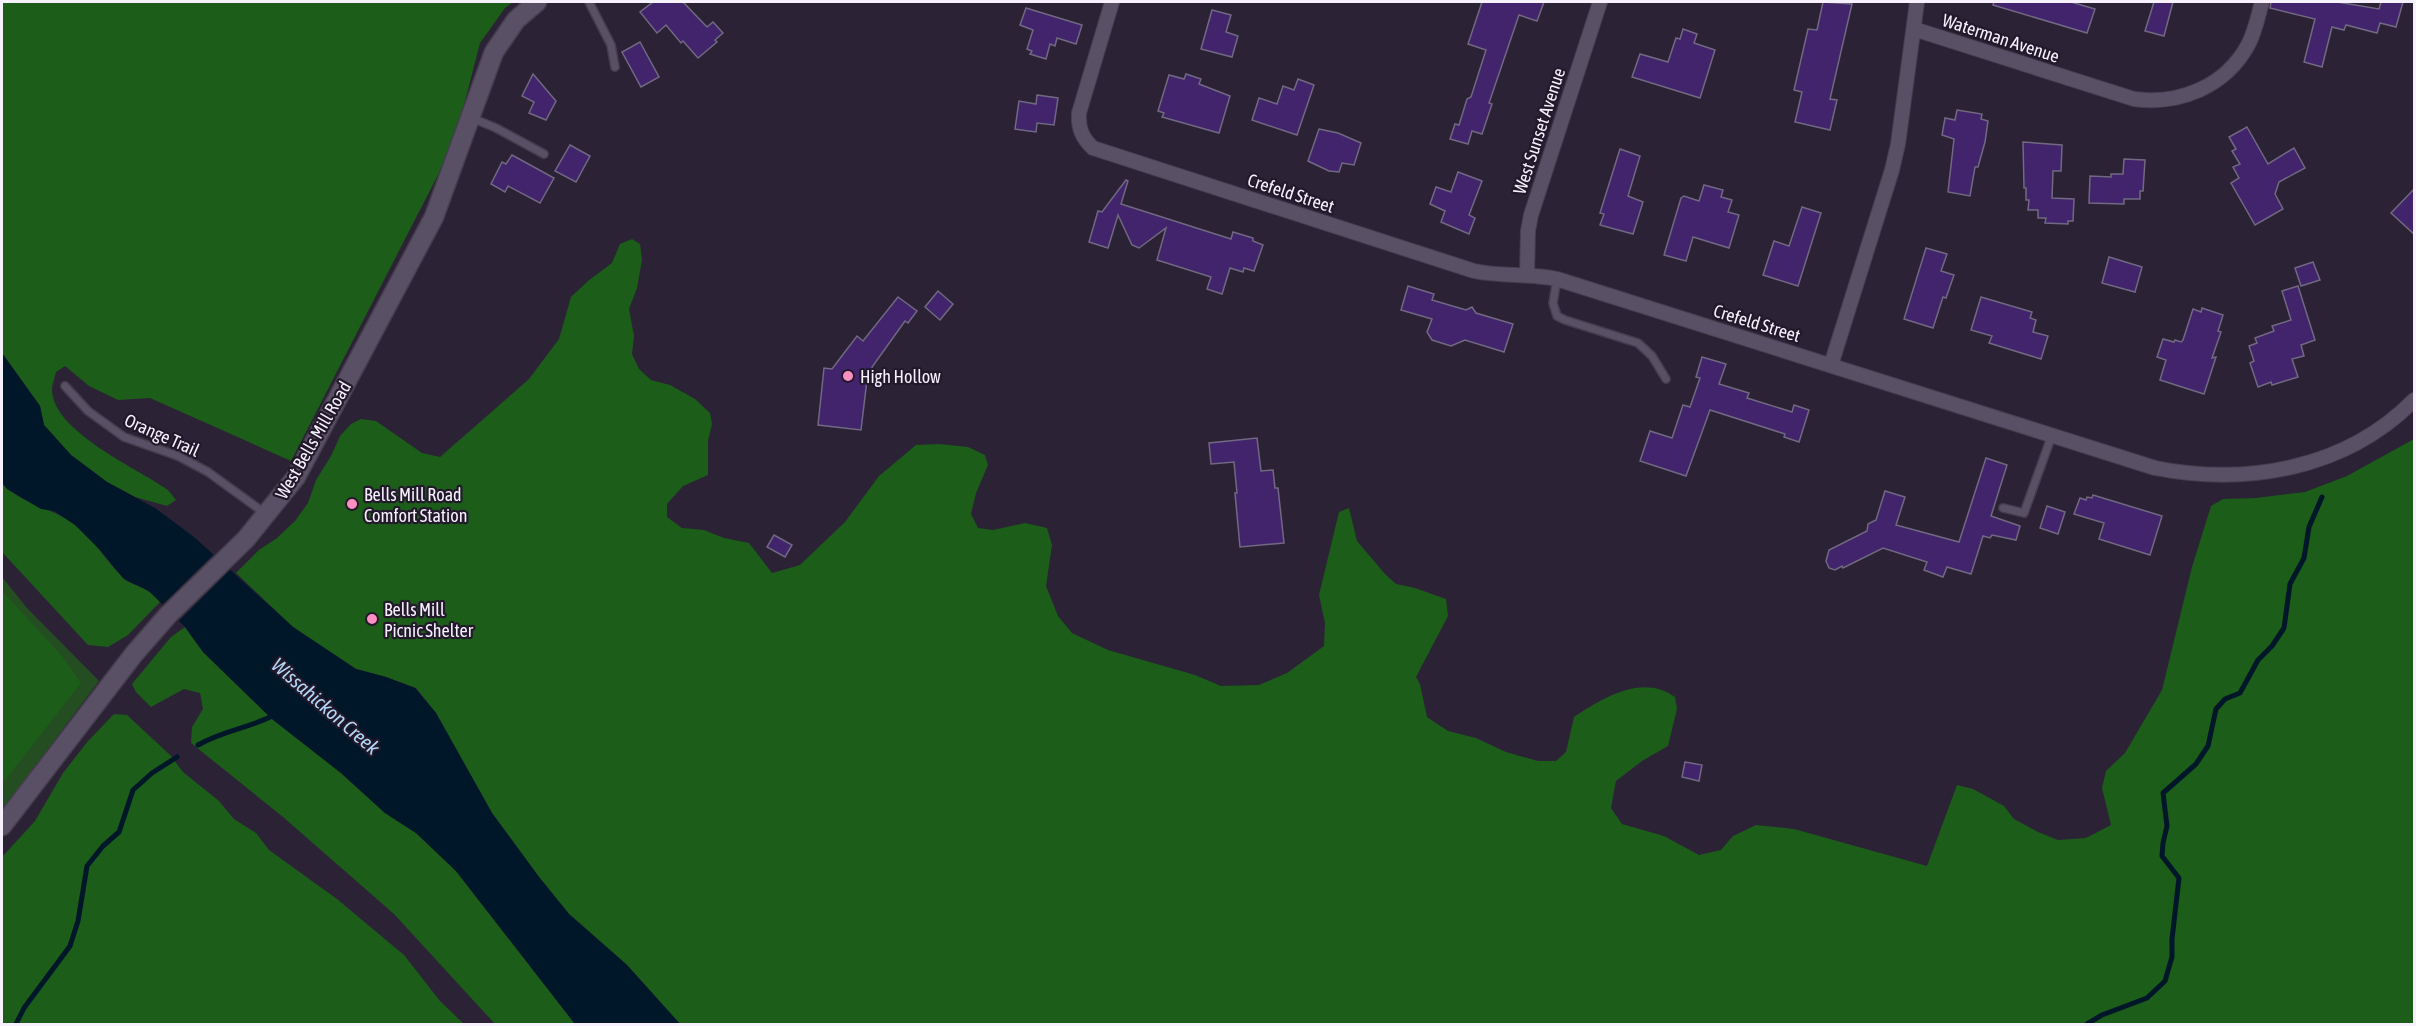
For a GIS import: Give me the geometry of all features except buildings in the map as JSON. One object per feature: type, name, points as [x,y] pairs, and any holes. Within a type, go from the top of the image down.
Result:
[{"type":"street","name":"West Bells Mill Road","points":[[2,826],[151,635],[246,539],[260,509],[300,470],[424,238],[446,190],[488,63],[516,20],[537,2]]},
{"type":"street","name":"Crefeld Street","points":[[1112,2],[1079,113],[1083,137],[1093,148],[1474,271],[1507,276],[1527,274],[1557,279],[2155,468],[2174,472],[2226,476],[2257,474],[2297,466],[2344,449],[2388,422],[2415,400]]},
{"type":"street","name":"West Sunset Avenue","points":[[1527,274],[1528,231],[1532,215],[1600,2]]},
{"type":"street","points":[[1914,29],[1917,2]]},
{"type":"street","name":"Waterman Avenue","points":[[1831,365],[1892,170],[1914,29],[2134,99],[2152,101],[2173,99],[2193,93],[2212,84],[2228,71],[2248,45],[2262,2]]},
{"type":"lane","points":[[589,2],[611,45],[615,67]]},
{"type":"lane","points":[[470,117],[544,154]]},
{"type":"lane","points":[[1557,279],[1553,303],[1557,316],[1638,343],[1652,356],[1666,380]]},
{"type":"lane","name":"Orange Trail","points":[[65,386],[88,411],[124,437],[178,456],[208,472],[260,509]]},
{"type":"lane","points":[[2004,508],[2024,513],[2052,435]]},
{"type":"green space","points":[[2,2],[513,2],[505,8],[480,43],[462,113],[439,173],[291,461],[150,398],[118,400],[89,386],[65,366],[56,372],[52,390],[56,405],[66,420],[81,435],[168,490],[176,500],[167,506],[135,497],[107,482],[71,455],[44,425],[40,406],[2,353]]},
{"type":"green space","points":[[632,239],[640,244],[642,260],[637,288],[629,309],[634,336],[632,354],[639,369],[651,380],[670,385],[695,399],[710,413],[712,424],[708,441],[708,475],[683,486],[667,504],[667,517],[682,528],[704,530],[724,538],[749,543],[772,573],[800,565],[845,522],[879,476],[916,445],[939,444],[968,447],[985,455],[988,465],[976,493],[971,514],[978,528],[993,530],[1025,523],[1047,528],[1052,545],[1046,586],[1058,616],[1072,633],[1108,650],[1195,675],[1221,686],[1259,685],[1287,673],[1324,646],[1325,623],[1319,595],[1339,512],[1349,508],[1357,541],[1385,574],[1396,584],[1446,599],[1448,616],[1416,677],[1420,684],[1427,717],[1448,731],[1476,738],[1506,752],[1538,761],[1556,761],[1566,752],[1574,717],[1597,702],[1623,691],[1650,687],[1663,690],[1675,697],[1677,709],[1668,746],[1642,761],[1616,781],[1611,808],[1622,824],[1664,836],[1699,855],[1721,850],[1733,836],[1756,825],[1794,829],[1927,866],[1957,785],[1973,789],[2004,806],[2014,819],[2058,840],[2086,838],[2111,825],[2102,788],[2106,771],[2125,753],[2162,690],[2192,567],[2211,506],[2223,499],[2256,498],[2305,492],[2347,476],[2414,439],[2414,1024],[680,1024],[627,965],[569,914],[539,877],[492,813],[436,713],[416,688],[356,669],[293,627],[236,573],[259,550],[277,538],[295,521],[308,503],[316,480],[340,436],[351,424],[361,419],[376,421],[422,453],[440,457],[529,379],[559,339],[571,297],[612,263],[620,244]]},
{"type":"green space","points":[[2,483],[18,496],[73,523],[87,535],[124,579],[148,591],[160,602],[128,635],[108,647],[88,645],[2,552]]},
{"type":"green space","points":[[2,577],[27,608],[99,681],[2,810]]},
{"type":"green space","points":[[2,591],[62,656],[81,683],[2,784]]},
{"type":"green space","points":[[185,627],[203,652],[272,719],[341,773],[385,813],[416,833],[456,871],[575,1024],[495,1024],[394,914],[283,817],[191,743],[192,727],[203,709],[200,693],[184,689],[151,707],[136,692],[132,684],[171,637]]},
{"type":"green space","points":[[114,714],[127,715],[170,755],[183,772],[219,801],[234,819],[256,833],[269,850],[337,899],[404,955],[440,1001],[464,1024],[2,1024],[2,857],[35,821],[63,773],[88,741]]},
{"type":"water","name":"Wissahickon Creek","points":[[2,353],[40,406],[44,425],[71,455],[107,482],[155,508],[194,537],[293,627],[356,669],[415,688],[436,713],[492,813],[539,877],[569,914],[627,965],[680,1024],[575,1024],[456,871],[416,833],[385,813],[341,773],[272,719],[203,652],[185,627],[149,591],[124,579],[75,525],[54,511],[41,509],[7,489],[2,483]]},
{"type":"pier","points":[[216,552],[233,567],[177,623],[160,607]]},
{"type":"waterway","points":[[2087,1024],[2102,1015],[2147,998],[2165,981],[2172,957],[2179,878],[2162,856],[2167,826],[2163,793],[2196,764],[2208,746],[2216,709],[2225,699],[2240,693],[2258,660],[2272,646],[2284,628],[2290,584],[2304,558],[2309,527],[2322,497]]},
{"type":"waterway","points":[[198,745],[274,715]]},
{"type":"waterway","points":[[16,1024],[24,1008],[70,946],[78,921],[87,866],[103,846],[119,832],[133,790],[152,773],[177,757]]},
{"type":"place","name":"High Hollow","points":[[848,376]]},
{"type":"place","name":"Bells Mill Road Comfort Station","points":[[352,504]]},
{"type":"place","name":"Bells Mill Picnic Shelter","points":[[372,619]]}]
